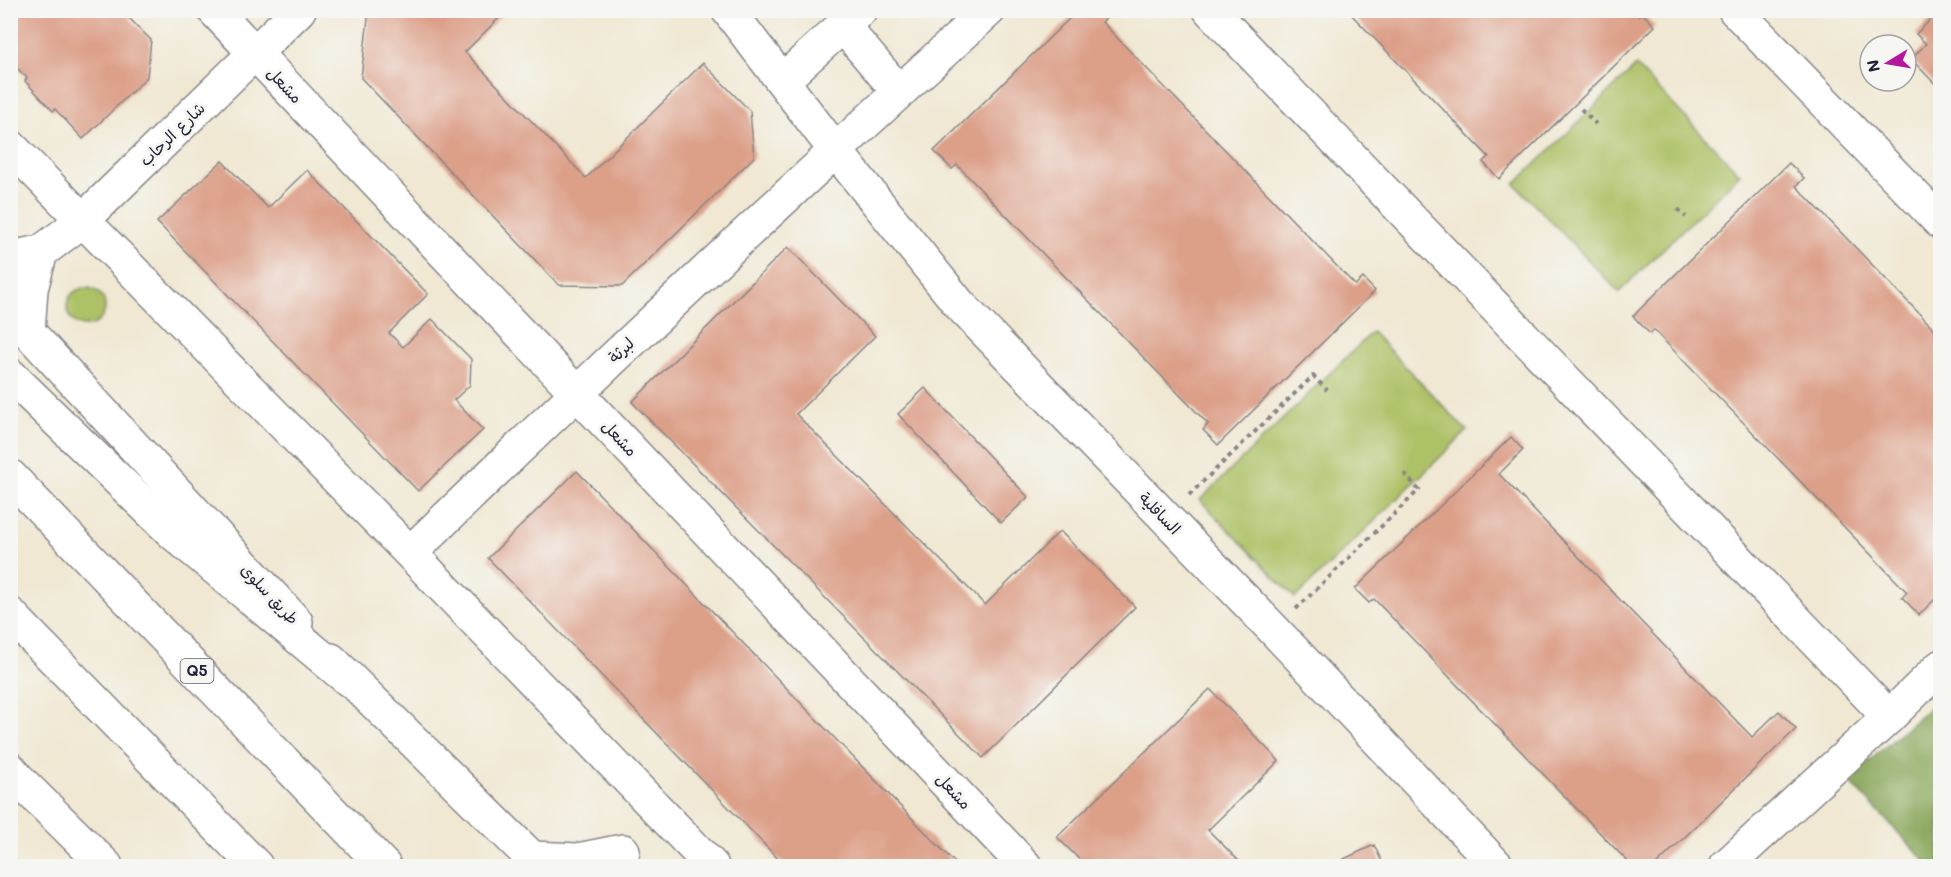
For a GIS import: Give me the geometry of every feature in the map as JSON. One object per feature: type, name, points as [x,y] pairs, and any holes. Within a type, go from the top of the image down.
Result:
[{"type":"main road","name":"مشعل","points":[[214,10],[1025,867]]},
{"type":"main road","name":"شارع الرحاب","points":[[19,322],[31,289],[26,255],[82,220],[299,10]]},
{"type":"main road","points":[[728,10],[835,150]]},
{"type":"main road","name":"لبرثة","points":[[410,553],[576,393],[835,150],[989,10]]},
{"type":"main road","points":[[1210,10],[1889,717]]},
{"type":"main road","points":[[1735,10],[1941,222]]},
{"type":"main road","points":[[782,81],[851,18],[899,92]]},
{"type":"main road","points":[[10,146],[410,553],[712,867]]},
{"type":"main road","name":"السافلية","points":[[835,150],[959,304],[1274,630],[1497,867]]},
{"type":"main road","name":"طريق سلوى","points":[[19,322],[350,680],[536,862]]},
{"type":"main road","points":[[10,375],[173,533],[350,680]]},
{"type":"main road","name":"Q5","points":[[10,476],[384,867]]},
{"type":"main road","points":[[10,614],[256,867]]},
{"type":"main road","points":[[1726,867],[1941,667]]},
{"type":"main road","points":[[14,773],[106,867]]},
{"type":"main road","points":[[536,862],[620,859],[659,812]]},
{"type":"path","points":[[1581,109],[1596,124]]},
{"type":"path","points":[[1678,209],[1686,217]]},
{"type":"path","points":[[1165,518],[1313,376],[1327,390]]},
{"type":"path","points":[[1274,630],[1419,490],[1403,472]]},
{"type":"green space","points":[[1636,66],[1740,174],[1619,292],[1515,184]]},
{"type":"green space","points":[[86,288],[100,293],[105,307],[100,321],[86,326],[72,321],[67,307],[72,293]]},
{"type":"green space","points":[[1372,332],[1467,431],[1295,598],[1200,500]]},
{"type":"green space","points":[[1940,698],[1940,866],[1930,866],[1848,780]]},
{"type":"building","points":[[10,10],[137,10],[129,18],[151,40],[147,77],[83,139],[55,109],[53,111],[25,81],[27,78],[10,61]]},
{"type":"building","points":[[369,10],[507,10],[465,52],[586,178],[703,63],[750,111],[754,157],[622,286],[559,285],[361,78]]},
{"type":"building","points":[[1078,10],[1105,10],[1109,15],[1102,22],[1355,285],[1363,278],[1375,291],[1218,445],[1203,430],[1208,424],[957,165],[952,169],[934,151]]},
{"type":"building","points":[[1347,10],[1634,10],[1639,16],[1642,13],[1655,26],[1499,179],[1483,162],[1489,157]]},
{"type":"building","points":[[1940,10],[1940,89],[1918,66],[1918,52],[1926,44],[1917,33]]},
{"type":"building","points":[[222,161],[268,208],[307,170],[428,294],[389,333],[403,347],[432,319],[471,359],[470,385],[454,400],[483,430],[418,491],[157,222]]},
{"type":"building","points":[[1789,163],[1804,178],[1796,186],[1940,335],[1940,594],[1919,615],[1902,597],[1907,592],[1654,330],[1650,334],[1633,316]]},
{"type":"building","points":[[788,247],[875,336],[796,414],[985,605],[1060,531],[1135,607],[983,758],[632,402]]},
{"type":"building","points":[[925,388],[1028,497],[1001,523],[898,414]]},
{"type":"building","points":[[1511,437],[1523,450],[1499,474],[1752,737],[1779,711],[1796,729],[1655,866],[1625,866],[1629,863],[1374,599],[1369,603],[1355,589]]},
{"type":"building","points":[[577,471],[958,866],[785,866],[488,558]]},
{"type":"building","points":[[1210,689],[1279,761],[1208,830],[1244,866],[1086,866],[1057,837]]},
{"type":"building","points":[[1374,845],[1384,866],[1331,865]]}]
